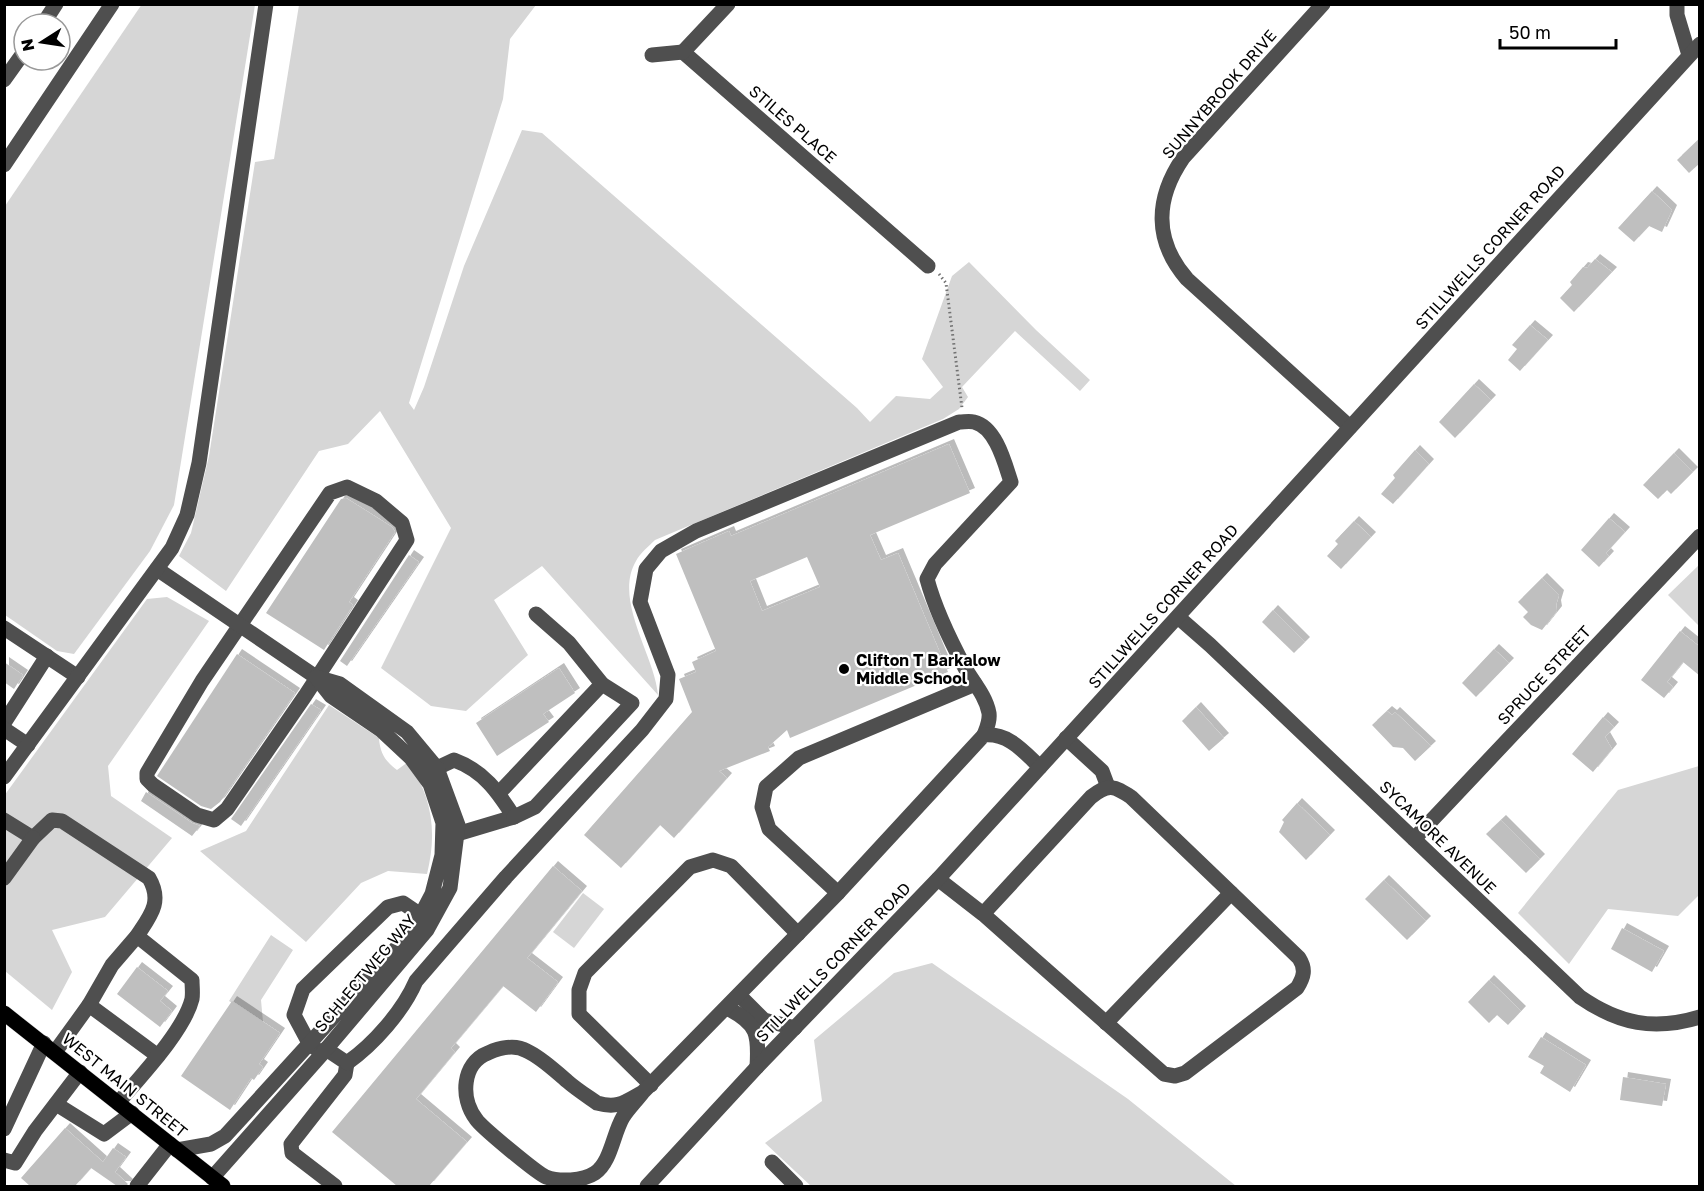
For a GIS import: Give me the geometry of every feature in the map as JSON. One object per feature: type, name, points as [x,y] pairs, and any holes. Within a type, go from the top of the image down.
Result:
[{"type":"main road","name":"WEST MAIN STREET","points":[[4,1013],[218,1182]]},
{"type":"street","points":[[4,165],[112,4]]},
{"type":"street","points":[[4,777],[172,548],[187,515],[199,463],[266,4]]},
{"type":"street","points":[[652,55],[683,52],[728,4]]},
{"type":"street","name":"SUNNYBROOK DRIVE","points":[[1323,4],[1183,158],[1172,174],[1166,189],[1162,216],[1166,245],[1182,273],[1350,427]]},
{"type":"street","points":[[1677,4],[1677,15],[1694,50]]},
{"type":"street","name":"STILLWELLS CORNER ROAD","points":[[647,1186],[757,1067],[938,879],[1694,50]]},
{"type":"street","name":"STILES PLACE","points":[[683,52],[928,266]]},
{"type":"street","points":[[346,1063],[363,1052],[408,1000],[416,981],[506,878],[642,730],[666,699],[668,675],[640,602],[646,569],[661,551],[696,531],[959,422],[976,422],[986,429],[1001,451],[1011,482],[935,564],[927,579],[932,597],[965,667],[984,699],[989,721],[984,735],[838,893],[728,1008],[647,1088],[623,1117],[603,1165],[595,1173],[590,1183],[545,1177],[534,1170],[476,1119],[468,1103],[466,1082],[468,1068],[484,1054],[504,1047],[526,1050],[597,1103],[610,1106],[620,1105],[647,1088]]},
{"type":"street","points":[[347,487],[376,501],[402,523],[407,540],[305,696],[223,815],[214,820],[197,815],[171,797],[147,779],[147,772],[202,681],[241,626],[330,493],[347,487]]},
{"type":"street","name":"SPRUCE STREET","points":[[1414,839],[1700,536]]},
{"type":"street","name":"SCHLECTWEG WAY","points":[[157,569],[316,677],[332,696],[381,730],[411,758],[430,784],[443,823],[450,834],[450,888],[426,919],[401,943],[225,1136],[211,1144],[174,1147]]},
{"type":"street","points":[[450,834],[514,817],[535,807],[632,703],[602,684],[569,643],[536,614]]},
{"type":"street","name":"SYCAMORE AVENUE","points":[[1178,617],[1580,997],[1613,1016],[1646,1024],[1666,1024],[1700,1017]]},
{"type":"street","points":[[4,628],[78,677]]},
{"type":"street","points":[[4,723],[47,656]]},
{"type":"street","name":"SCHLECTWEG WAY","points":[[316,677],[340,684],[406,732],[437,768],[458,825],[450,834]]},
{"type":"street","points":[[499,793],[602,684]]},
{"type":"street","points":[[838,893],[769,829],[762,807],[766,787],[799,758],[975,684]]},
{"type":"street","points":[[4,729],[28,745]]},
{"type":"street","points":[[984,735],[1004,736],[1040,767]]},
{"type":"street","points":[[1066,738],[1102,771],[1108,787]]},
{"type":"street","points":[[437,768],[454,760],[468,765],[495,788],[514,817]]},
{"type":"street","points":[[938,879],[983,914],[1164,1074],[1175,1076],[1185,1073],[1297,988],[1303,978],[1304,971],[1299,958],[1131,798],[1116,788],[1108,787],[1090,796],[983,914]]},
{"type":"street","points":[[4,820],[33,838]]},
{"type":"street","points":[[4,878],[33,838],[52,820],[62,822],[148,878],[154,887],[156,899],[150,915],[137,936],[112,965],[89,1005],[49,1048],[4,1129]]},
{"type":"street","points":[[647,1088],[579,1014],[579,990],[585,974],[668,888],[690,867],[712,860],[731,866],[798,934]]},
{"type":"street","points":[[1106,1023],[1231,893]]},
{"type":"street","points":[[346,1063],[309,1044],[294,1015],[303,989],[387,907],[403,903],[426,919]]},
{"type":"street","name":"SCHLECTWEG WAY","points":[[218,1182],[324,1051],[427,930],[426,919]]},
{"type":"street","points":[[118,1103],[158,1056],[179,1025],[192,998],[192,980],[137,936]]},
{"type":"street","points":[[740,995],[764,1020],[795,1028]]},
{"type":"street","points":[[89,1005],[158,1056]]},
{"type":"street","points":[[728,1008],[751,1024],[756,1035],[758,1049],[757,1067]]},
{"type":"street","points":[[335,1186],[292,1153],[291,1144],[345,1075],[346,1063]]},
{"type":"street","points":[[4,1160],[15,1162],[80,1072]]},
{"type":"street","points":[[56,1104],[104,1134],[132,1113]]},
{"type":"street","points":[[137,1186],[174,1147]]},
{"type":"street","points":[[772,1162],[796,1186]]},
{"type":"path","points":[[928,266],[946,283],[964,422]]},
{"type":"shaded area","points":[[142,4],[255,5],[174,505],[150,551],[74,654],[57,651],[5,615],[5,206]]},
{"type":"shaded area","points":[[299,5],[536,5],[510,39],[503,99],[409,403],[414,410],[424,387],[464,266],[522,130],[542,133],[857,408],[870,422],[896,396],[930,399],[943,387],[922,359],[952,276],[969,262],[1036,330],[1090,380],[1080,391],[1015,331],[962,387],[968,397],[959,409],[943,419],[655,540],[636,561],[630,576],[629,593],[637,628],[650,663],[658,695],[542,566],[494,600],[528,655],[466,711],[431,706],[381,668],[451,528],[380,411],[348,444],[319,451],[226,591],[179,556],[191,533],[209,456],[255,162],[274,159]]},
{"type":"shaded area","points":[[1699,565],[1699,626],[1668,595]]},
{"type":"shaded area","points":[[167,597],[209,621],[108,766],[111,796],[172,838],[105,917],[52,930],[72,972],[52,1010],[5,971],[4,796],[147,599]]},
{"type":"shaded area","points":[[329,705],[379,738],[384,756],[397,770],[408,762],[428,802],[432,844],[427,874],[388,871],[361,883],[306,942],[200,851],[246,831]]},
{"type":"shaded area","points":[[1699,766],[1699,895],[1678,916],[1608,909],[1569,964],[1518,913],[1618,790]]},
{"type":"shaded area","points":[[583,893],[604,909],[574,948],[553,932]]},
{"type":"shaded area","points":[[271,935],[293,950],[261,1000],[263,1022],[229,1001]]},
{"type":"shaded area","points":[[932,963],[1128,1099],[1236,1186],[811,1186],[765,1143],[822,1101],[814,1040],[894,973]]},
{"type":"building","points":[[1700,138],[1700,163],[1689,173],[1677,160]]},
{"type":"building","points":[[1652,191],[1672,210],[1662,232],[1649,226],[1634,242],[1618,228]]},
{"type":"building","points":[[1595,259],[1612,272],[1574,312],[1560,298],[1572,285],[1570,282],[1583,267],[1587,268]]},
{"type":"building","points":[[1530,325],[1548,340],[1520,371],[1508,360],[1517,349],[1512,345]]},
{"type":"building","points":[[1474,384],[1491,400],[1455,438],[1439,422]]},
{"type":"building","points":[[949,444],[970,493],[870,535],[881,560],[898,553],[948,672],[790,738],[787,730],[768,747],[770,751],[719,771],[727,778],[674,838],[660,825],[621,868],[584,835],[692,712],[679,679],[696,672],[692,662],[716,651],[676,554],[729,531],[731,536]],"holes":[[[807,557],[820,587],[762,611],[750,581]]]},
{"type":"building","points":[[1415,450],[1429,464],[1393,504],[1381,494],[1395,478],[1393,475]]},
{"type":"building","points":[[1674,453],[1693,472],[1671,494],[1667,490],[1658,499],[1643,485]]},
{"type":"building","points":[[346,498],[392,527],[395,532],[349,602],[353,605],[324,650],[266,613],[341,499]]},
{"type":"building","points":[[1609,518],[1625,532],[1606,553],[1609,556],[1599,567],[1581,550]]},
{"type":"building","points":[[1354,521],[1371,537],[1341,569],[1327,556],[1338,544],[1335,541]]},
{"type":"building","points":[[409,555],[419,562],[347,666],[340,661]]},
{"type":"building","points":[[1542,578],[1559,595],[1557,611],[1542,630],[1531,625],[1523,617],[1528,612],[1518,602]]},
{"type":"building","points":[[1273,610],[1305,642],[1294,653],[1262,622]]},
{"type":"building","points":[[1680,631],[1700,647],[1700,676],[1683,662],[1667,682],[1673,687],[1664,698],[1641,680]]},
{"type":"building","points":[[1494,649],[1509,663],[1476,697],[1462,683]]},
{"type":"building","points":[[237,654],[295,693],[220,802],[211,809],[201,806],[157,776]]},
{"type":"building","points":[[4,662],[23,675],[14,689],[4,682]]},
{"type":"building","points":[[559,668],[575,693],[543,714],[549,722],[497,756],[476,723]]},
{"type":"building","points":[[311,704],[321,710],[241,826],[231,819]]},
{"type":"building","points":[[1196,707],[1224,738],[1209,751],[1182,721]]},
{"type":"building","points":[[1387,711],[1392,715],[1395,712],[1431,746],[1415,761],[1403,748],[1393,747],[1372,725]]},
{"type":"building","points":[[1603,717],[1614,727],[1605,737],[1612,749],[1593,772],[1572,754]]},
{"type":"building","points":[[146,792],[200,826],[192,836],[141,801]]},
{"type":"building","points":[[1297,803],[1330,835],[1306,860],[1279,832],[1284,822],[1282,820]]},
{"type":"building","points":[[1501,820],[1540,859],[1526,873],[1486,834]]},
{"type":"building","points":[[553,866],[582,891],[527,958],[558,982],[536,1012],[503,986],[451,1048],[455,1052],[416,1099],[467,1142],[429,1186],[397,1186],[332,1132]]},
{"type":"building","points":[[1384,880],[1426,921],[1407,940],[1365,899]]},
{"type":"building","points":[[1622,928],[1664,951],[1652,972],[1611,949]]},
{"type":"building","points":[[137,967],[168,991],[160,1001],[172,1011],[160,1027],[117,994]]},
{"type":"building","points":[[1489,980],[1521,1011],[1508,1025],[1497,1015],[1489,1023],[1468,1002]]},
{"type":"building","points":[[232,1001],[280,1033],[259,1064],[263,1067],[254,1080],[251,1078],[230,1110],[181,1076]]},
{"type":"building","points":[[1541,1037],[1586,1065],[1570,1092],[1540,1073],[1544,1066],[1528,1057]]},
{"type":"building","points":[[1623,1077],[1666,1084],[1662,1106],[1620,1100]]},
{"type":"building","points":[[65,1128],[103,1162],[113,1148],[126,1157],[115,1172],[128,1184],[117,1186],[91,1168],[75,1186],[30,1186],[21,1178]]},
{"type":"place","name":"Clifton T Barkalow Middle School","points":[[844,669]]}]
